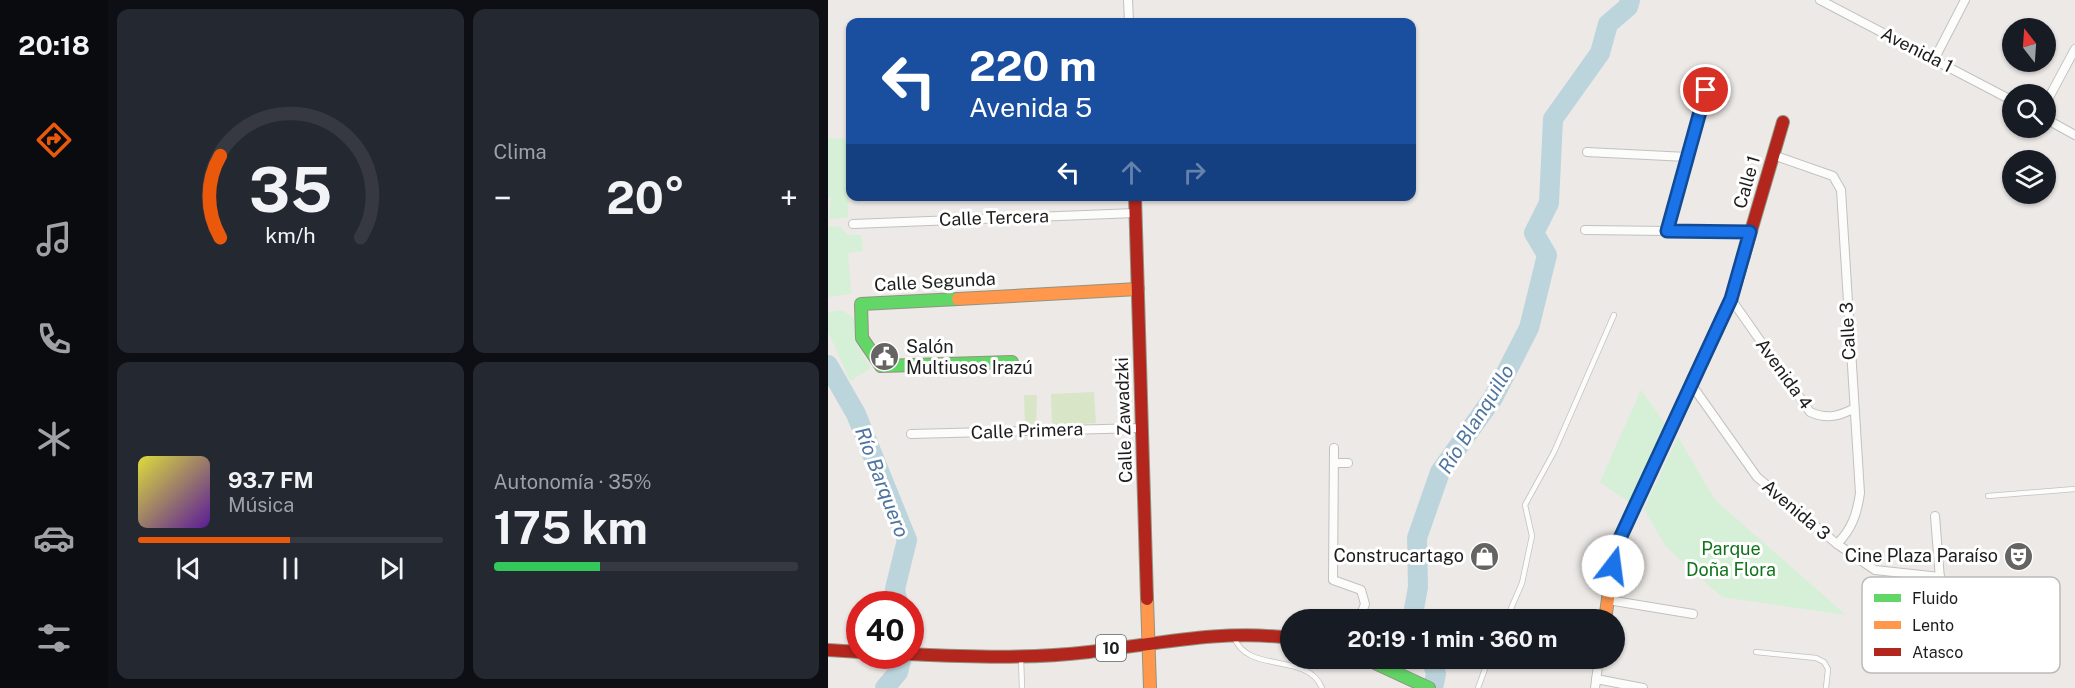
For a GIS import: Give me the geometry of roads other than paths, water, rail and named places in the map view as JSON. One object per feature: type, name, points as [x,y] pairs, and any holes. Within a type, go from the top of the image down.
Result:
[{"type":"street","points":[[1128,0],[1129,18]]},
{"type":"street","name":"Avenida 1","points":[[1820,0],[2002,94]]},
{"type":"street","points":[[1935,58],[1965,0]]},
{"type":"street","points":[[2056,85],[2075,50]]},
{"type":"street","points":[[1667,231],[1706,90]]},
{"type":"street","name":"Calle 1","points":[[1607,609],[1615,549],[1731,299],[1783,122]]},
{"type":"street","points":[[2056,124],[2075,135]]},
{"type":"street","points":[[1587,152],[1687,157]]},
{"type":"street","name":"Calle 3","points":[[1773,155],[1833,176],[1840,190],[1860,493],[1857,513],[1847,534],[1837,544]]},
{"type":"street","name":"Calle Zawadzki","points":[[1135,201],[1150,688]]},
{"type":"street","name":"Calle Tercera","points":[[853,224],[1135,213]]},
{"type":"street","points":[[1585,230],[1750,232]]},
{"type":"street","name":"Calle Segunda","points":[[1012,362],[881,366],[862,338],[861,304],[1138,289]]},
{"type":"street","name":"Avenida 4","points":[[1731,299],[1810,412],[1822,417],[1831,417],[1840,416],[1853,409]]},
{"type":"street","name":"Avenida 3","points":[[1691,384],[1757,477],[1837,544],[1875,570],[1940,577]]},
{"type":"street","name":"Calle Primera","points":[[911,434],[1142,428]]},
{"type":"street","points":[[1334,448],[1334,580],[1361,590],[1365,604],[1363,609]]},
{"type":"street","points":[[1334,463],[1348,463]]},
{"type":"street","points":[[1935,516],[1940,577]]},
{"type":"street","points":[[1608,600],[1693,614]]},
{"type":"street","name":"10","points":[[924,655],[1021,658],[1092,652],[1149,642],[1234,635],[1280,636]]},
{"type":"street","points":[[828,650],[846,651]]},
{"type":"street","points":[[1388,669],[1425,686]]},
{"type":"street","points":[[1598,669],[1596,684],[1643,688]]},
{"type":"lane","points":[[1511,609],[1522,582],[1532,536],[1525,505],[1554,452],[1614,315]]},
{"type":"lane","points":[[1988,496],[2075,489]]},
{"type":"lane","points":[[1234,635],[1238,648],[1252,657],[1303,669],[1318,679],[1323,688]]},
{"type":"lane","points":[[1756,652],[1816,658],[1824,662],[1828,669],[1826,688]]},
{"type":"lane","points":[[1021,658],[1022,688]]},
{"type":"lane","points":[[1478,688],[1485,669]]},
{"type":"waterway","name":"Río Blanquillo","points":[[1414,609],[1418,587],[1417,538],[1440,472],[1493,398],[1529,328],[1547,255],[1534,233],[1549,203],[1553,119],[1600,53],[1608,24],[1628,7],[1630,0]]},
{"type":"waterway","name":"Río Barquero","points":[[828,365],[856,414],[907,540],[895,591]]},
{"type":"waterway","name":"Río Barquero","points":[[885,688],[899,669]]},
{"type":"waterway","name":"Río Blanquillo","points":[[1433,688],[1436,674],[1434,669]]},
{"type":"place","name":"Salón Multiusos Irazú","points":[[885,357]]},
{"type":"place","name":"Construcartago","points":[[1485,556]]},
{"type":"place","name":"Cine Plaza Paraíso","points":[[2019,556]]},
{"type":"park label","name":"Parque Doña Flora","points":[[1731,559]]}]
